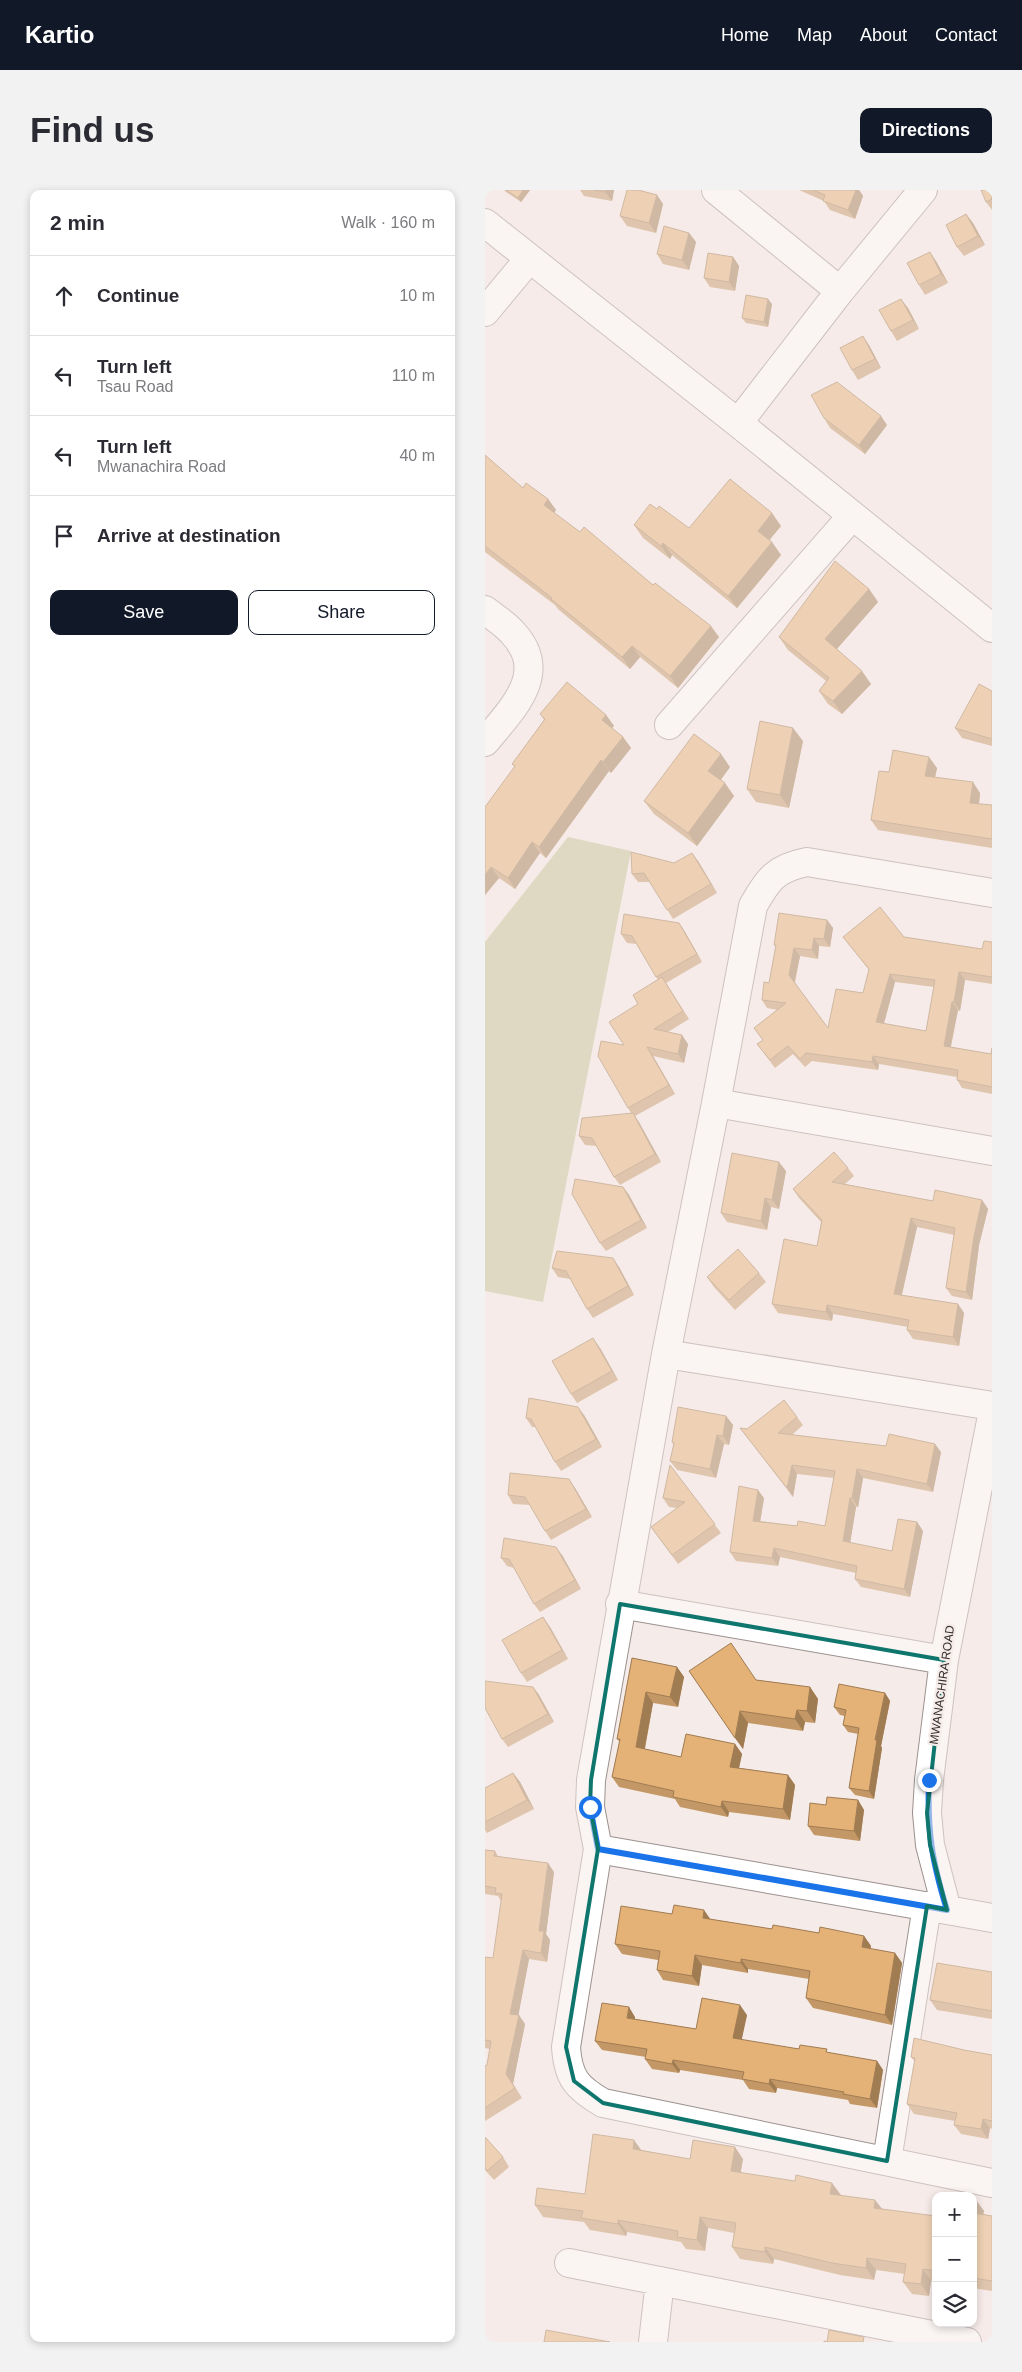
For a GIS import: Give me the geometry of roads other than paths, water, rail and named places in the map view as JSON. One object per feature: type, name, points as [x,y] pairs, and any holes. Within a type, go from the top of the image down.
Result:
[{"type":"street","points":[[716,190],[840,291]]},
{"type":"street","points":[[738,423],[840,291],[923,190]]},
{"type":"street","points":[[485,223],[738,423],[992,628]]},
{"type":"street","points":[[485,312],[529,259]]},
{"type":"street","points":[[669,725],[852,516]]},
{"type":"street","points":[[485,610],[512,631],[522,644],[528,661],[528,677],[522,696],[485,742]]},
{"type":"street","points":[[992,893],[807,862],[788,866],[766,883],[753,906],[717,1103],[665,1354],[620,1604],[591,1780],[590,1807],[598,1849],[566,2047],[567,2065],[574,2082],[585,2093],[603,2103],[992,2183]]},
{"type":"street","points":[[717,1103],[992,1151]]},
{"type":"street","points":[[665,1354],[992,1406]]},
{"type":"street","name":"MWANACHIRA ROAD","points":[[937,1908],[927,1813],[929,1780],[944,1660],[992,1416]]},
{"type":"street","points":[[620,1604],[944,1660]]},
{"type":"street","points":[[598,1849],[992,1918]]},
{"type":"street","points":[[887,2162],[937,1908]]},
{"type":"street","points":[[569,2263],[967,2342]]},
{"type":"street","points":[[653,2342],[660,2281]]}]
